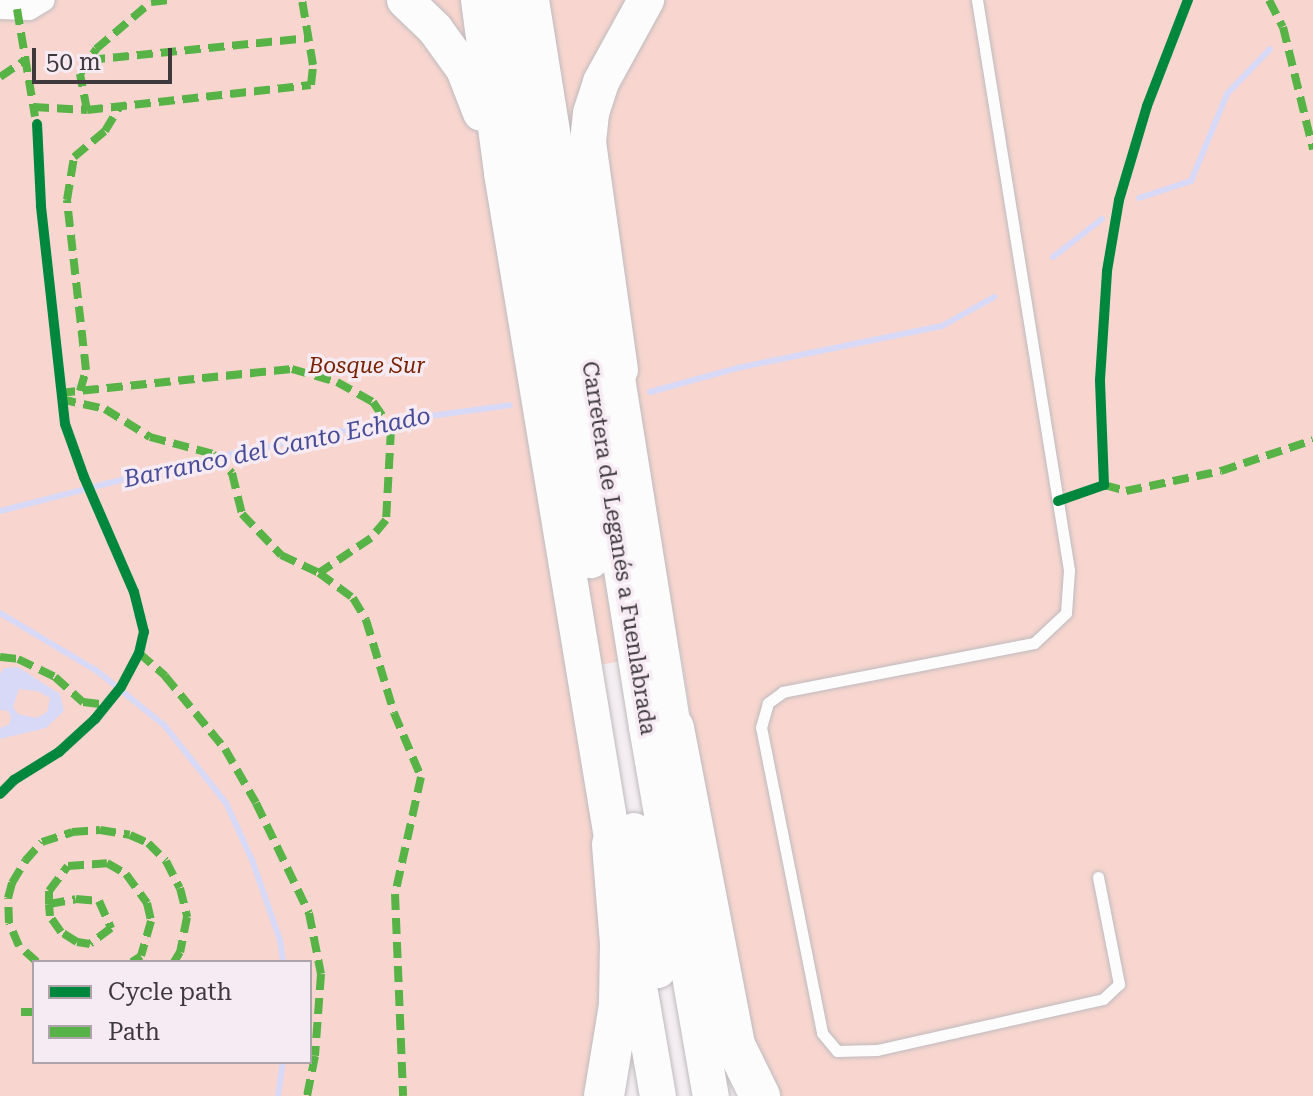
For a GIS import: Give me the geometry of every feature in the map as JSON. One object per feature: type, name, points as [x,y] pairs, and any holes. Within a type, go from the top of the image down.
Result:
[{"type":"highway","points":[[405,0],[435,29],[464,69],[502,173]]},
{"type":"highway","points":[[479,0],[502,173],[612,844],[658,1096]]},
{"type":"highway","name":"Carretera de Leganés a Fuenlabrada","points":[[503,0],[617,735],[679,1096]]},
{"type":"highway","name":"Carretera de Leganés a Fuenlabrada","points":[[531,0],[647,727],[711,1096]]},
{"type":"highway","points":[[553,0],[638,499],[728,1096]]},
{"type":"highway","points":[[638,499],[588,142],[591,113],[601,82],[646,0]]},
{"type":"highway","points":[[674,728],[735,1045],[760,1096]]},
{"type":"highway","points":[[604,1096],[619,1005],[620,944],[612,844]]},
{"type":"street","points":[[0,8],[29,9],[44,0]]},
{"type":"lane","points":[[977,0],[1069,570],[1066,613],[1034,643],[783,692],[768,703],[761,727],[822,1033],[837,1051],[877,1050],[1103,999],[1119,984],[1098,877]]},
{"type":"green space","name":"Bosque Sur","points":[[0,0],[1313,0],[1313,1096],[751,1096],[680,649],[566,672],[589,799],[604,945],[593,1050],[583,1096],[0,1096]]},
{"type":"water","points":[[18,667],[60,694],[64,711],[46,728],[0,739],[0,728],[9,724],[11,717],[8,711],[0,710],[0,674],[4,668]],"holes":[[[19,689],[37,691],[50,698],[47,712],[36,718],[18,714],[13,707]]]},
{"type":"waterway","name":"Barranco del Canto Echado","points":[[1139,198],[1191,181],[1227,94],[1270,49]]},
{"type":"waterway","name":"Barranco del Canto Echado","points":[[1053,257],[1102,219]]},
{"type":"waterway","name":"Barranco del Canto Echado","points":[[650,392],[737,368],[942,326],[994,297]]},
{"type":"waterway","name":"Barranco del Canto Echado","points":[[0,511],[179,465],[385,422],[510,405]]},
{"type":"waterway","points":[[0,613],[97,671],[164,725],[226,803],[252,860],[280,940],[283,960]]},
{"type":"waterway","points":[[278,1096],[283,1064]]},
{"type":"marked path","points":[[87,110],[80,74],[96,49],[151,2],[169,0]]},
{"type":"marked path","points":[[33,107],[87,110],[311,85],[313,65],[302,0]]},
{"type":"marked path","points":[[1269,0],[1283,27],[1313,149]]},
{"type":"marked path","points":[[17,9],[35,116]]},
{"type":"marked path","points":[[89,60],[309,38]]},
{"type":"marked path","points":[[0,77],[24,61]]},
{"type":"marked path","points":[[80,391],[86,370],[67,200],[74,157],[105,131],[120,106]]},
{"type":"marked path","points":[[59,393],[292,369],[337,382],[373,402],[391,429],[386,520],[371,538],[319,573]]},
{"type":"marked path","points":[[60,399],[105,409],[150,437],[213,454],[232,473],[242,514],[281,555],[319,573],[353,598],[366,620],[394,713],[421,777],[395,894],[403,1096]]},
{"type":"marked path","points":[[1104,485],[1126,491],[1221,471],[1313,440]]},
{"type":"marked path","points":[[139,653],[165,676],[225,749],[256,803],[309,913],[321,974],[315,1056],[307,1096]]},
{"type":"marked path","points":[[0,657],[18,659],[55,677],[83,702],[106,705]]},
{"type":"marked path","points":[[35,960],[19,946],[9,923],[8,898],[12,883],[25,861],[42,842],[72,832],[100,830],[130,835],[148,843],[166,861],[180,888],[187,917],[180,952],[175,960]]},
{"type":"marked path","points":[[49,904],[49,891],[68,866],[107,863],[126,874],[147,903],[151,921],[141,956],[135,960]]},
{"type":"marked path","points":[[76,899],[99,901],[111,928],[90,944],[77,942],[61,932],[50,916],[49,904],[76,899]]},
{"type":"marked path","points":[[21,1012],[32,1012]]},
{"type":"cycle path","points":[[1058,501],[1104,485],[1100,380],[1107,271],[1119,200],[1147,106],[1188,0]]},
{"type":"cycle path","points":[[0,794],[14,780],[59,752],[95,719],[121,687],[139,653],[144,632],[134,592],[84,477],[65,424],[41,205],[37,124]]}]
